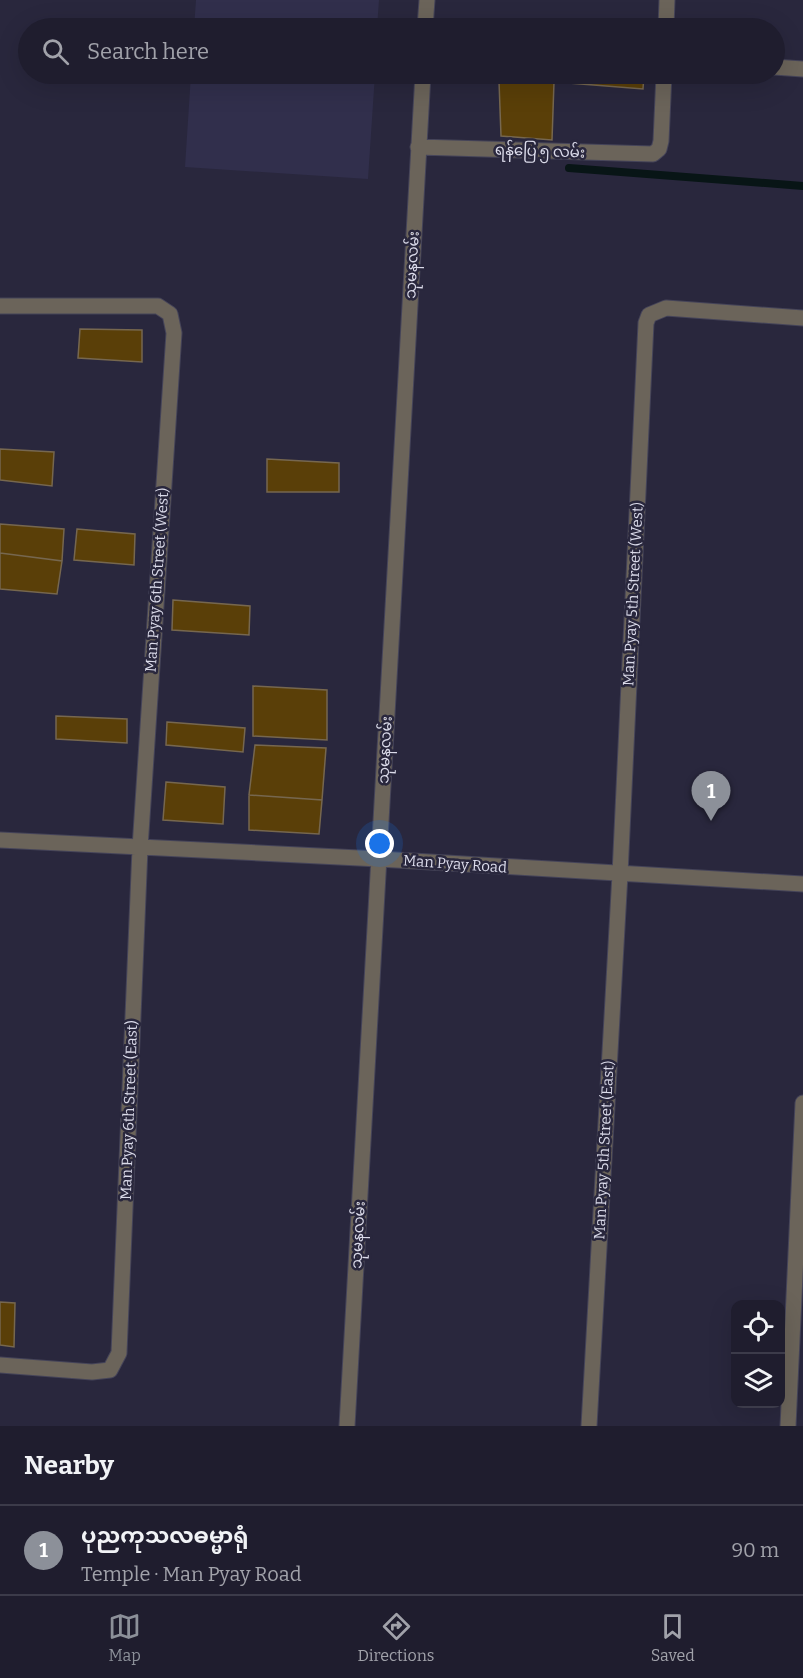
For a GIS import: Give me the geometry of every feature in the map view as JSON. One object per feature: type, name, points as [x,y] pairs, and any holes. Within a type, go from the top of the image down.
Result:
[{"type":"street","points":[[426,18],[427,0]]},
{"type":"street","points":[[667,18],[668,0]]},
{"type":"street","points":[[785,68],[803,69]]},
{"type":"street","name":"သုမနလမ်း","points":[[347,1426],[422,84]]},
{"type":"street","name":"ရန်ပြေ ၅ လမ်း","points":[[418,147],[653,154],[659,149],[661,141],[664,84]]},
{"type":"street","name":"Man Pyay 6th Street (West)","points":[[0,306],[158,306],[170,314],[174,333],[140,848]]},
{"type":"street","name":"Man Pyay 5th Street (West)","points":[[620,874],[646,322],[649,315],[666,308],[803,318]]},
{"type":"street","name":"Man Pyay Road","points":[[0,840],[379,859],[803,885]]},
{"type":"street","name":"Man Pyay 6th Street (East)","points":[[0,1365],[92,1372],[110,1370],[119,1353],[140,848]]},
{"type":"street","name":"Man Pyay 5th Street (East)","points":[[589,1426],[620,874]]},
{"type":"street","points":[[788,1426],[803,1103]]},
{"type":"shaded area","points":[[196,0],[379,0],[378,18],[195,18]]},
{"type":"shaded area","points":[[190,84],[374,84],[368,179],[185,167]]},
{"type":"building","points":[[499,84],[554,84],[552,140],[501,136]]},
{"type":"building","points":[[581,84],[643,84],[643,89]]},
{"type":"building","points":[[80,329],[142,330],[142,362],[78,358]]},
{"type":"building","points":[[0,449],[54,452],[52,486],[0,480]]},
{"type":"building","points":[[267,459],[339,463],[339,492],[267,492]]},
{"type":"building","points":[[0,524],[64,529],[62,561],[0,553]]},
{"type":"building","points":[[77,529],[135,534],[134,565],[74,560]]},
{"type":"building","points":[[0,553],[62,561],[57,594],[0,589]]},
{"type":"building","points":[[173,600],[250,606],[249,635],[172,630]]},
{"type":"building","points":[[253,686],[327,690],[327,740],[253,736]]},
{"type":"building","points":[[56,716],[127,719],[127,743],[56,739]]},
{"type":"building","points":[[167,722],[245,728],[243,752],[166,745]]},
{"type":"building","points":[[255,745],[326,748],[322,800],[249,795]]},
{"type":"building","points":[[166,782],[225,787],[223,824],[163,820]]},
{"type":"building","points":[[249,795],[322,800],[319,834],[249,830]]},
{"type":"building","points":[[0,1302],[15,1303],[14,1347],[0,1345]]},
{"type":"waterway","points":[[569,168],[803,186]]},
{"type":"place","name":"ပုညကုသလဓမ္မာရုံ","points":[[711,821]]}]
